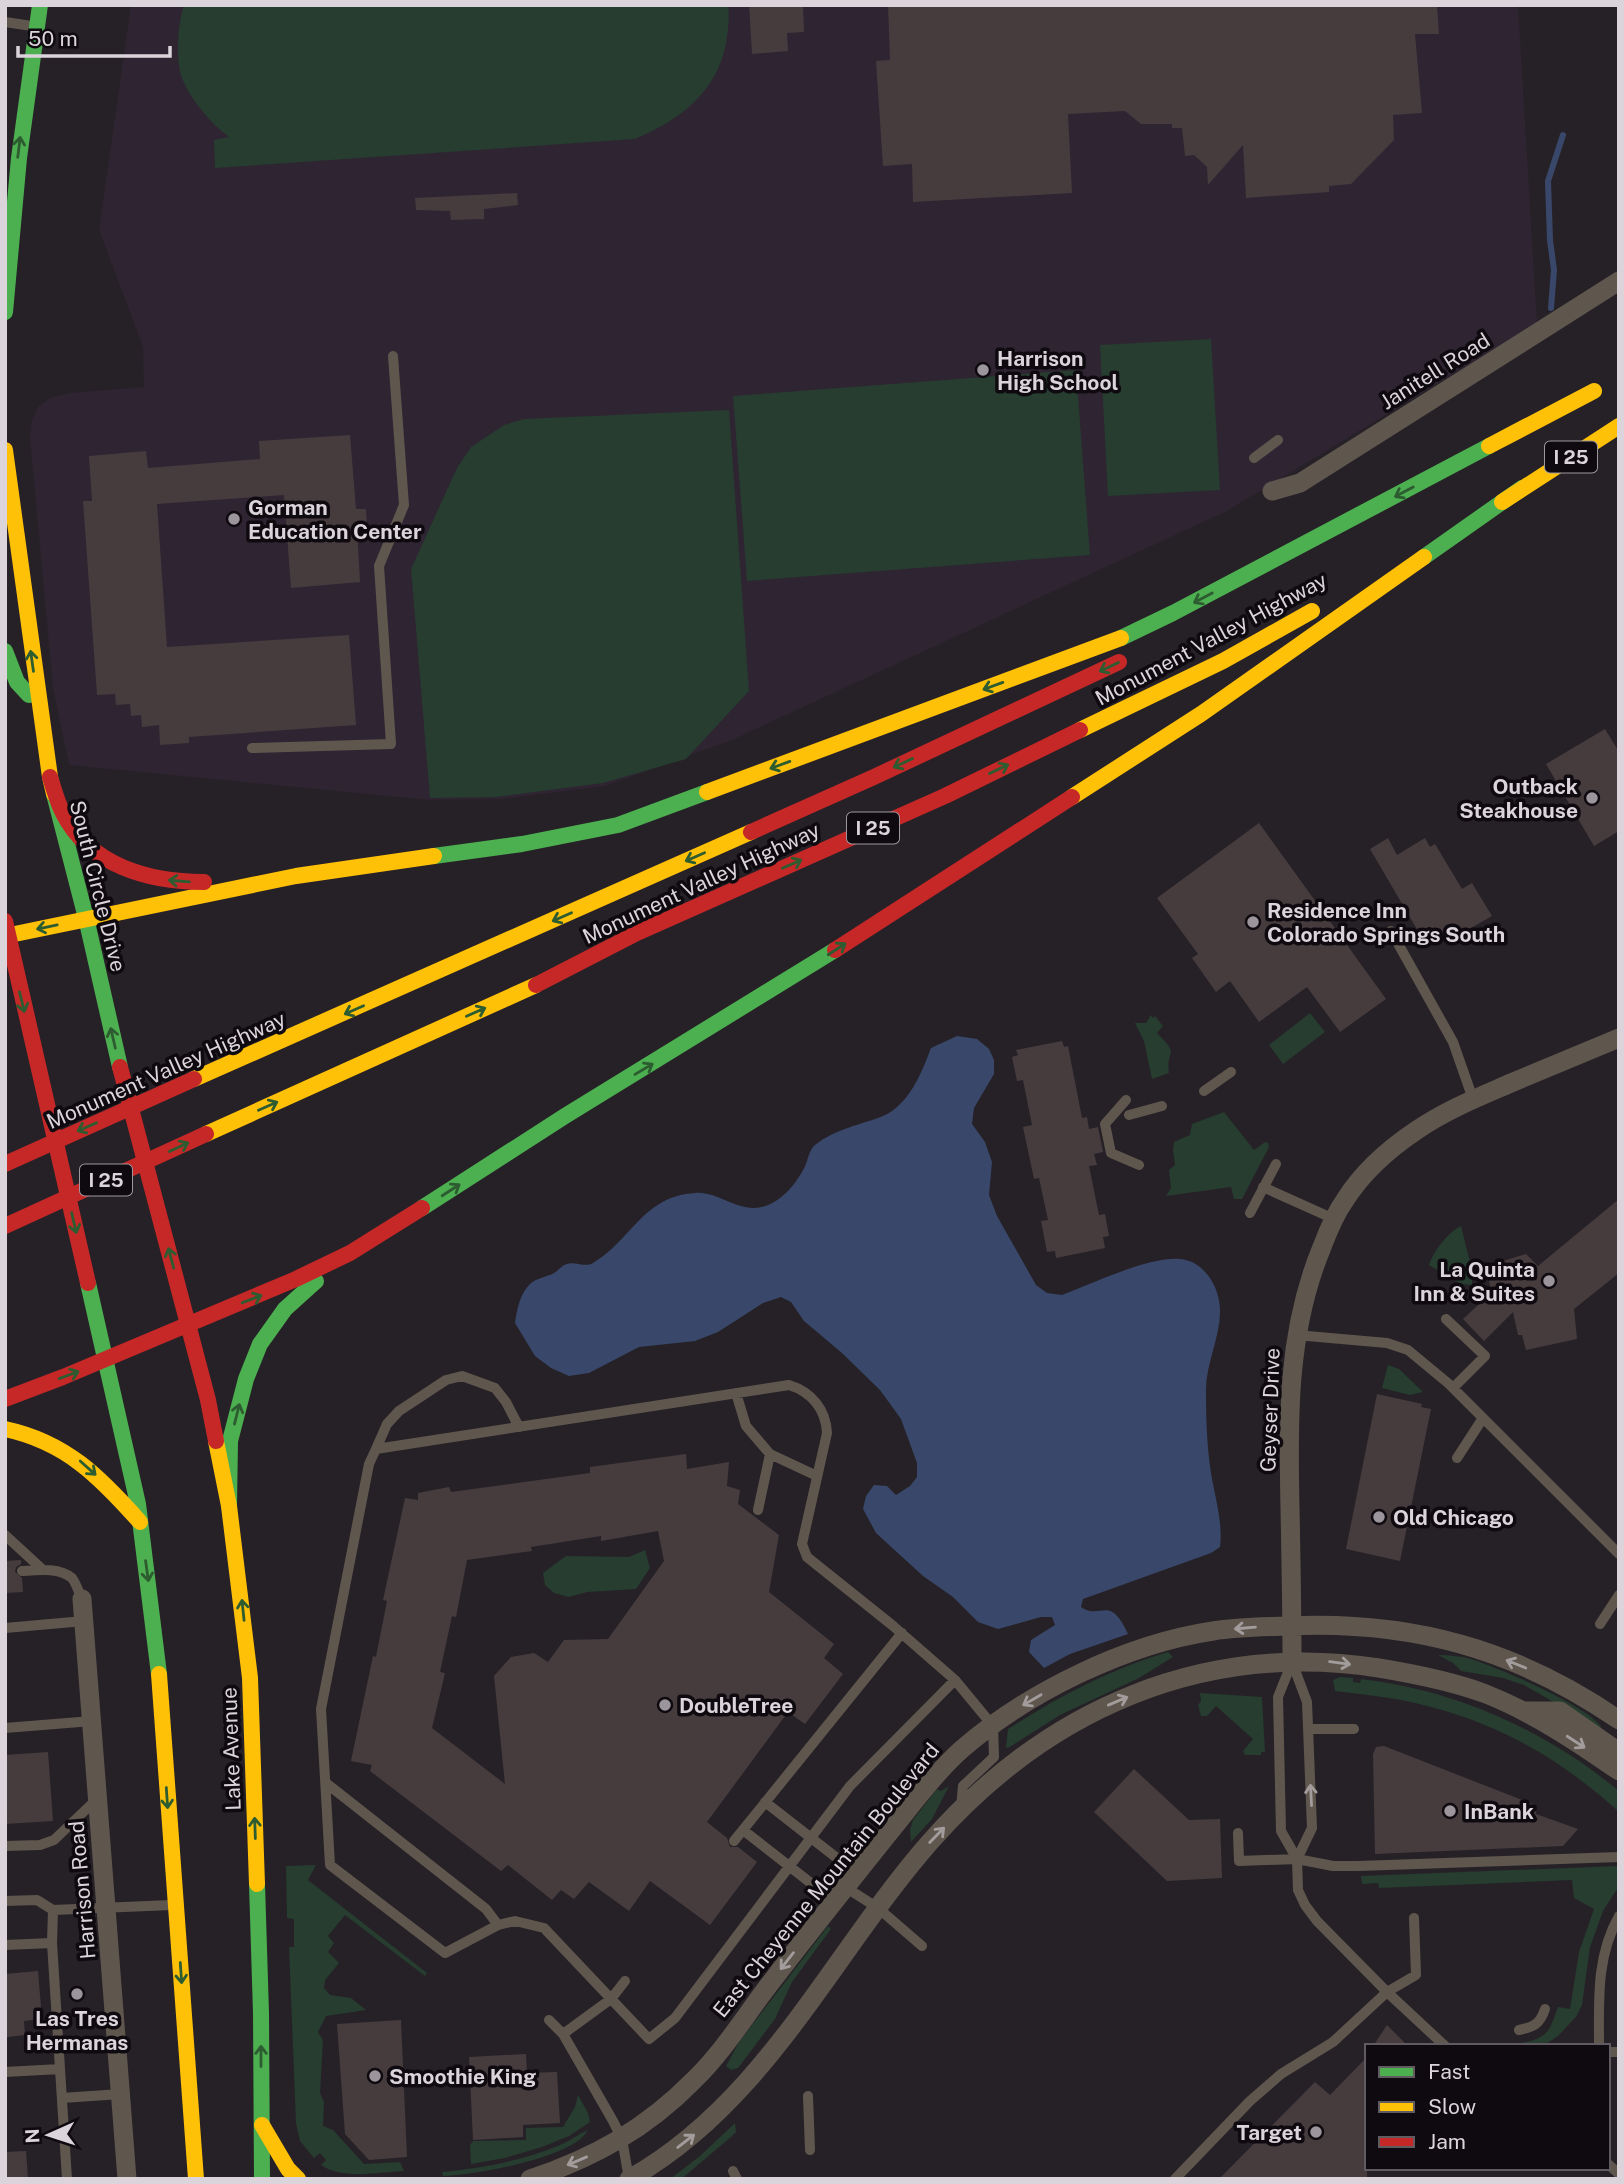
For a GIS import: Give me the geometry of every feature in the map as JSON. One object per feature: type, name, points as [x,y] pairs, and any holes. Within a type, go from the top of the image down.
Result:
[{"type":"main road","points":[[5,312],[15,179],[40,5]]},
{"type":"main road","name":"I 25","points":[[1400,512],[1611,380]]},
{"type":"main road","points":[[196,2179],[156,1639],[141,1522],[106,1358],[6,931],[86,918],[296,876],[522,844],[618,825],[1118,639],[1173,613],[1594,391]]},
{"type":"main road","name":"Monument Valley Highway","points":[[5,1226],[529,988],[637,933],[945,796],[1223,661],[1461,528],[1619,426]]},
{"type":"main road","name":"South Circle Drive","points":[[5,450],[50,777],[86,918],[115,1048],[189,1324]]},
{"type":"main road","points":[[5,1399],[276,1289],[346,1255],[565,1116],[798,974],[1201,715],[1522,488]]},
{"type":"main road","points":[[5,651],[18,682],[38,703]]},
{"type":"main road","name":"Monument Valley Highway","points":[[5,1164],[874,777],[1130,657]]},
{"type":"main road","points":[[50,777],[64,816],[76,833],[95,853],[120,868],[164,880],[190,883],[296,876]]},
{"type":"main road","points":[[229,1506],[230,1441],[246,1379],[260,1344],[285,1308],[346,1255]]},
{"type":"main road","name":"Lake Avenue","points":[[189,1324],[208,1400],[229,1506],[250,1678],[261,2013],[262,2179]]},
{"type":"main road","points":[[5,1429],[22,1431],[51,1442],[74,1455],[141,1522]]},
{"type":"main road","points":[[261,2124],[298,2179]]},
{"type":"street","name":"Janitell Road","points":[[1272,491],[1300,483],[1619,281]]},
{"type":"street","name":"Geyser Drive","points":[[1292,1661],[1289,1410],[1296,1335],[1313,1271],[1334,1219],[1345,1199],[1392,1149],[1418,1129],[1473,1100],[1619,1038]]},
{"type":"street","name":"Harrison Road","points":[[82,1599],[127,2179]]},
{"type":"street","name":"East Cheyenne Mountain Boulevard","points":[[530,2179],[579,2161],[622,2139],[666,2105],[708,2066],[845,1887],[939,1772],[962,1749],[993,1726],[1026,1703],[1064,1682],[1144,1649],[1212,1631],[1292,1625],[1362,1626],[1438,1637],[1477,1648],[1570,1690],[1619,1720]]},
{"type":"street","points":[[629,2179],[651,2167],[699,2130],[750,2081],[878,1908],[929,1843],[960,1811],[1041,1742],[1088,1714],[1169,1681],[1240,1665],[1332,1661],[1409,1673],[1485,1694],[1558,1730],[1619,1771]]},
{"type":"street","points":[[1523,1711],[1560,1711],[1619,1752]]},
{"type":"lane","points":[[5,22],[36,27]]},
{"type":"lane","points":[[252,748],[391,744],[379,566],[404,505],[393,356]]},
{"type":"lane","points":[[1254,458],[1278,440]]},
{"type":"lane","points":[[1391,931],[1453,1042],[1473,1100]]},
{"type":"lane","points":[[1204,1090],[1231,1072]]},
{"type":"lane","points":[[1126,1100],[1105,1124],[1111,1153],[1139,1166]]},
{"type":"lane","points":[[1129,1115],[1162,1107]]},
{"type":"lane","points":[[1250,1213],[1276,1164]]},
{"type":"lane","points":[[1263,1187],[1334,1219]]},
{"type":"lane","points":[[1446,1319],[1485,1356],[1453,1388]]},
{"type":"lane","points":[[1296,1335],[1387,1343],[1408,1350],[1453,1388],[1619,1554]]},
{"type":"lane","points":[[519,1427],[495,1388],[462,1376],[446,1380],[399,1411],[387,1424],[369,1464],[321,1709],[330,1865],[444,1953],[498,1925],[515,1921],[544,1928],[649,2039],[675,2018],[850,1786],[955,1679]]},
{"type":"lane","points":[[376,1448],[789,1385],[802,1389],[813,1399],[826,1421],[827,1433],[802,1544],[807,1558],[955,1679],[993,1726],[994,1757],[963,1786],[960,1811]]},
{"type":"lane","points":[[736,1393],[746,1426],[770,1454],[817,1476]]},
{"type":"lane","points":[[1457,1458],[1483,1418]]},
{"type":"lane","points":[[758,1510],[770,1454]]},
{"type":"lane","points":[[5,1535],[43,1570]]},
{"type":"lane","points":[[22,1571],[58,1572],[72,1579],[82,1599]]},
{"type":"lane","points":[[1600,1624],[1619,1595]]},
{"type":"lane","points":[[5,1628],[84,1621]]},
{"type":"lane","points":[[734,1841],[902,1633]]},
{"type":"lane","points":[[1292,1661],[1307,1702],[1312,1828],[1297,1859]]},
{"type":"lane","points":[[1292,1661],[1278,1697],[1282,1831],[1297,1859],[1298,1889],[1305,1905],[1317,1921],[1443,2044]]},
{"type":"lane","points":[[5,1728],[92,1721]]},
{"type":"lane","points":[[1308,1729],[1354,1729]]},
{"type":"lane","points":[[326,1783],[486,1909],[498,1925]]},
{"type":"lane","points":[[5,1846],[40,1845],[54,1840],[98,1798]]},
{"type":"lane","points":[[765,1802],[842,1862],[845,1887]]},
{"type":"lane","points":[[743,1829],[821,1891],[845,1887],[878,1908],[922,1945]]},
{"type":"lane","points":[[1238,1833],[1239,1861],[1297,1859],[1333,1866],[1358,1866],[1619,1857]]},
{"type":"lane","points":[[5,1901],[37,1900],[53,1910],[175,1905]]},
{"type":"lane","points":[[53,1910],[52,1943],[67,2179]]},
{"type":"lane","points":[[1599,2044],[1600,1967],[1619,1916]]},
{"type":"lane","points":[[1175,2179],[1281,2074],[1333,2042],[1387,1992],[1416,1975],[1414,1918]]},
{"type":"lane","points":[[5,1945],[52,1943]]},
{"type":"lane","points":[[563,2034],[611,1999],[625,1981]]},
{"type":"lane","points":[[1519,2030],[1531,2028],[1541,2021],[1545,2009]]},
{"type":"lane","points":[[549,2020],[563,2034],[622,2139],[629,2179]]},
{"type":"lane","points":[[5,2072],[60,2069]]},
{"type":"lane","points":[[62,2098],[121,2094]]},
{"type":"lane","points":[[808,2096],[810,2150]]},
{"type":"shaded area","name":"Harrison High School","points":[[131,5],[1518,5],[1537,323],[1227,511],[732,740],[605,786],[503,799],[429,800],[69,765],[53,688],[30,437],[32,420],[39,406],[50,398],[69,393],[144,387],[143,347],[99,230]]},
{"type":"green space","points":[[184,5],[728,5],[729,20],[721,61],[705,91],[680,114],[635,139],[215,168],[214,140],[229,137],[200,108],[183,80],[178,47]]},
{"type":"green space","points":[[1211,339],[1220,490],[1108,496],[1100,345]]},
{"type":"green space","points":[[1076,370],[1090,555],[747,581],[733,396]]},
{"type":"green space","points":[[729,410],[749,691],[686,759],[603,783],[496,797],[430,798],[411,569],[457,468],[471,447],[504,425],[524,419]]},
{"type":"green space","points":[[1310,1013],[1325,1032],[1283,1064],[1269,1045]]},
{"type":"green space","points":[[1151,1015],[1163,1026],[1157,1033],[1171,1050],[1169,1073],[1152,1079],[1144,1041],[1135,1023],[1146,1023]]},
{"type":"green space","points":[[1224,1112],[1254,1150],[1265,1142],[1269,1147],[1242,1199],[1234,1199],[1231,1187],[1166,1196],[1171,1188],[1169,1170],[1175,1165],[1174,1142],[1190,1135],[1192,1124]]},
{"type":"green space","points":[[1461,1226],[1472,1270],[1472,1285],[1461,1284],[1429,1265],[1442,1243]]},
{"type":"green space","points":[[1388,1365],[1399,1369],[1423,1392],[1410,1395],[1382,1388]]},
{"type":"green space","points":[[645,1550],[650,1568],[636,1589],[587,1592],[569,1597],[554,1593],[545,1585],[543,1573],[566,1556],[629,1557]]},
{"type":"green space","points":[[1168,1652],[1173,1657],[1139,1678],[1060,1715],[1006,1747],[1008,1729],[1046,1706],[1105,1675]]},
{"type":"green space","points":[[1438,1655],[1471,1659],[1501,1670],[1580,1709],[1602,1728],[1524,1685],[1503,1678],[1461,1671]]},
{"type":"green space","points":[[1340,1677],[1353,1678],[1353,1682],[1360,1683],[1361,1679],[1396,1684],[1465,1703],[1498,1716],[1561,1749],[1619,1791],[1619,1812],[1577,1777],[1508,1735],[1458,1715],[1419,1704],[1335,1691],[1333,1680]]},
{"type":"green space","points":[[1200,1693],[1262,1697],[1265,1752],[1261,1752],[1261,1755],[1245,1755],[1243,1751],[1253,1739],[1216,1706],[1207,1716],[1201,1716],[1198,1705],[1201,1701]]},
{"type":"green space","points":[[949,1786],[932,1819],[911,1842],[913,1820],[937,1789],[941,1791]]},
{"type":"green space","points":[[316,1865],[308,1880],[427,1973],[425,1976],[345,1915],[328,1936],[334,1943],[328,1952],[339,1963],[325,1980],[324,1988],[330,1995],[351,1998],[366,2010],[326,2016],[318,2032],[323,2040],[320,2093],[324,2102],[323,2126],[333,2130],[364,2164],[400,2162],[404,2171],[350,2174],[330,2170],[321,2165],[326,2160],[320,2153],[314,2158],[300,2141],[296,2123],[289,1947],[294,1947],[294,1919],[287,1918],[286,1866]]},
{"type":"green space","points":[[1619,1866],[1619,1886],[1603,1911],[1590,1947],[1582,2005],[1576,2017],[1546,2044],[1488,2044],[1521,2043],[1537,2039],[1549,2029],[1558,2007],[1570,2009],[1579,1952],[1594,1909],[1574,1898],[1572,1880],[1379,1888],[1378,1883],[1362,1884],[1361,1876]]},
{"type":"green space","points":[[828,1926],[831,1929],[792,1982],[775,2019],[738,2068],[731,2070],[726,2066],[739,2042]]},
{"type":"green space","points":[[578,2095],[590,2122],[569,2136],[505,2158],[471,2164],[470,2145],[473,2141],[526,2140],[526,2128],[563,2127],[575,2107]]},
{"type":"green space","points":[[735,2123],[736,2132],[731,2137],[681,2179],[670,2179],[700,2156]]},
{"type":"green space","points":[[588,2130],[579,2140],[544,2157],[499,2168],[443,2176],[442,2172],[517,2160],[564,2143]]},
{"type":"water","points":[[957,1036],[977,1039],[989,1049],[994,1060],[994,1074],[974,1108],[972,1124],[985,1142],[992,1162],[989,1195],[997,1216],[1036,1285],[1047,1293],[1062,1295],[1137,1266],[1180,1259],[1196,1264],[1209,1276],[1219,1300],[1220,1319],[1206,1393],[1211,1473],[1220,1519],[1220,1547],[1211,1553],[1083,1599],[1081,1607],[1116,1614],[1128,1634],[1070,1654],[1044,1668],[1029,1652],[1031,1640],[1055,1625],[1052,1617],[1041,1617],[998,1629],[978,1622],[953,1597],[923,1576],[876,1533],[863,1509],[866,1496],[874,1485],[887,1486],[896,1495],[910,1486],[917,1477],[917,1463],[901,1419],[880,1390],[804,1321],[791,1302],[781,1297],[763,1303],[718,1332],[695,1341],[639,1347],[589,1373],[569,1376],[551,1368],[535,1356],[515,1323],[521,1297],[532,1282],[567,1264],[593,1263],[618,1243],[650,1210],[663,1202],[695,1193],[712,1195],[736,1205],[753,1208],[776,1201],[799,1178],[815,1145],[839,1131],[892,1111],[913,1087],[931,1048]]},
{"type":"building","points":[[749,5],[803,5],[804,32],[787,33],[788,51],[752,54]]},
{"type":"building","points":[[888,5],[1437,5],[1439,34],[1415,34],[1422,113],[1393,115],[1394,140],[1351,184],[1329,186],[1329,192],[1246,198],[1243,145],[1208,185],[1207,167],[1194,155],[1185,156],[1182,128],[1172,128],[1172,124],[1141,124],[1125,111],[1068,114],[1072,193],[913,202],[912,164],[883,166],[876,61],[890,60]]},
{"type":"building","points":[[517,193],[518,205],[484,209],[484,219],[451,220],[450,211],[416,210],[415,198]]},
{"type":"building","points":[[350,435],[356,509],[366,509],[367,527],[357,528],[360,582],[291,588],[284,495],[157,504],[167,647],[349,635],[356,725],[189,737],[189,743],[160,745],[159,725],[142,727],[141,715],[131,716],[130,704],[116,705],[115,694],[97,695],[83,501],[92,501],[89,456],[146,451],[148,468],[260,459],[259,441]]},
{"type":"building","name":"Outback Steakhouse","points":[[1605,729],[1619,752],[1619,831],[1594,846],[1546,764]]},
{"type":"building","name":"Residence Inn Colorado Springs South","points":[[1259,823],[1386,999],[1340,1032],[1307,987],[1259,1022],[1230,981],[1216,992],[1192,958],[1198,954],[1157,898]]},
{"type":"building","points":[[1388,838],[1397,855],[1425,838],[1430,847],[1435,844],[1462,889],[1472,883],[1492,916],[1452,939],[1446,931],[1425,943],[1370,849]]},
{"type":"building","points":[[1062,1041],[1064,1047],[1068,1046],[1082,1118],[1087,1117],[1089,1129],[1098,1127],[1103,1152],[1094,1154],[1097,1165],[1089,1166],[1099,1215],[1105,1214],[1109,1236],[1103,1237],[1105,1248],[1056,1258],[1055,1251],[1047,1252],[1041,1221],[1048,1220],[1039,1178],[1034,1179],[1023,1127],[1032,1125],[1023,1080],[1017,1081],[1012,1057],[1018,1055],[1016,1050]]},
{"type":"building","name":"La Quinta Inn & Suites","points":[[1619,1199],[1619,1273],[1574,1309],[1577,1339],[1526,1350],[1522,1335],[1518,1335],[1513,1312],[1484,1341],[1463,1319],[1491,1293],[1487,1266],[1526,1254],[1538,1266]]},
{"type":"building","points":[[1377,1394],[1422,1404],[1421,1407],[1431,1409],[1400,1561],[1346,1549]]},
{"type":"building","points":[[686,1454],[687,1469],[729,1462],[727,1486],[740,1490],[738,1504],[779,1535],[769,1592],[834,1644],[824,1658],[843,1674],[805,1724],[788,1712],[707,1822],[727,1838],[730,1847],[738,1847],[757,1862],[710,1925],[650,1881],[629,1911],[589,1882],[574,1899],[561,1890],[552,1900],[508,1865],[501,1871],[370,1771],[372,1765],[351,1761],[373,1656],[376,1657],[387,1601],[383,1600],[405,1498],[418,1500],[418,1493],[449,1487],[451,1492],[590,1473],[590,1467]],"holes":[[[658,1531],[664,1561],[608,1639],[564,1640],[548,1662],[534,1653],[511,1657],[494,1676],[505,1784],[432,1728],[445,1673],[440,1672],[452,1616],[456,1617],[467,1560],[532,1551],[531,1547],[601,1536],[601,1541]]]},
{"type":"building","points":[[21,1560],[15,1572],[22,1578],[23,1592],[5,1593],[5,1561]]},
{"type":"building","points":[[1384,1746],[1535,1805],[1536,1814],[1578,1829],[1563,1846],[1375,1854],[1373,1754],[1376,1747]]},
{"type":"building","points":[[48,1752],[53,1821],[5,1824],[5,1755]]},
{"type":"building","points":[[1134,1769],[1189,1820],[1220,1819],[1222,1878],[1167,1881],[1094,1812]]},
{"type":"building","points":[[38,1971],[42,2019],[24,2021],[25,2035],[7,2037],[5,1974]]},
{"type":"building","points":[[401,2020],[407,2157],[369,2160],[345,2134],[337,2024]]},
{"type":"building","points":[[1387,2025],[1406,2044],[1374,2044]]},
{"type":"building","points":[[526,2054],[527,2073],[557,2072],[560,2123],[523,2125],[523,2137],[473,2140],[469,2057]]},
{"type":"building","name":"Target","points":[[1365,2059],[1367,2179],[1219,2179],[1315,2082],[1330,2095]]},
{"type":"building","points":[[26,2151],[28,2179],[5,2179],[5,2152]]},
{"type":"waterway","points":[[1551,308],[1554,270],[1548,181],[1563,135]]},
{"type":"traffic: fast","points":[[5,312],[19,158],[40,5]]},
{"type":"traffic: fast","points":[[1121,638],[1489,446]]},
{"type":"traffic: fast","points":[[1424,557],[1522,488]]},
{"type":"traffic: fast","points":[[5,651],[17,682],[29,695]]},
{"type":"traffic: fast","points":[[434,856],[522,844],[618,825],[707,792]]},
{"type":"traffic: fast","points":[[54,794],[120,1067]]},
{"type":"traffic: fast","points":[[422,1208],[565,1116],[835,950]]},
{"type":"traffic: fast","points":[[229,1506],[230,1441],[246,1379],[260,1344],[285,1309],[316,1281]]},
{"type":"traffic: fast","points":[[88,1283],[138,1504],[159,1674]]},
{"type":"traffic: fast","points":[[257,1884],[262,2179]]},
{"type":"traffic: slow","points":[[1489,446],[1594,391]]},
{"type":"traffic: slow","points":[[1502,502],[1619,426]]},
{"type":"traffic: slow","points":[[5,450],[54,794]]},
{"type":"traffic: slow","points":[[1072,797],[1201,714],[1424,557]]},
{"type":"traffic: slow","points":[[1080,730],[1223,661],[1312,611]]},
{"type":"traffic: slow","points":[[707,792],[1121,638]]},
{"type":"traffic: slow","points":[[194,1079],[751,832]]},
{"type":"traffic: slow","points":[[5,936],[296,876],[434,856]]},
{"type":"traffic: slow","points":[[206,1134],[536,985]]},
{"type":"traffic: slow","points":[[5,1429],[27,1435],[64,1452],[96,1476],[140,1522]]},
{"type":"traffic: slow","points":[[216,1441],[229,1506],[250,1678],[257,1884]]},
{"type":"traffic: slow","points":[[159,1674],[196,2179]]},
{"type":"traffic: slow","points":[[262,2125],[288,2169],[298,2179]]},
{"type":"traffic: jam","points":[[751,832],[1119,662]]},
{"type":"traffic: jam","points":[[536,985],[637,933],[945,796],[1080,730]]},
{"type":"traffic: jam","points":[[50,777],[61,809],[75,831],[105,858],[142,874],[163,879],[204,882]]},
{"type":"traffic: jam","points":[[835,950],[1072,797]]},
{"type":"traffic: jam","points":[[5,921],[88,1283]]},
{"type":"traffic: jam","points":[[120,1067],[208,1400],[216,1441]]},
{"type":"traffic: jam","points":[[5,1164],[194,1079]]},
{"type":"traffic: jam","points":[[5,1226],[206,1134]]},
{"type":"traffic: jam","points":[[5,1399],[296,1279],[350,1253],[422,1208]]},
{"type":"place","name":"Harrison High School","points":[[983,370]]},
{"type":"place","name":"Gorman Education Center","points":[[234,519]]},
{"type":"place","name":"Outback Steakhouse","points":[[1592,798]]},
{"type":"place","name":"Residence Inn Colorado Springs South","points":[[1253,922]]},
{"type":"place","name":"La Quinta Inn & Suites","points":[[1549,1281]]},
{"type":"place","name":"Old Chicago","points":[[1379,1517]]},
{"type":"place","name":"DoubleTree","points":[[665,1705]]},
{"type":"place","name":"InBank","points":[[1450,1811]]},
{"type":"place","name":"Las Tres Hermanas","points":[[77,1994]]},
{"type":"place","name":"Smoothie King","points":[[375,2076]]},
{"type":"place","name":"Target","points":[[1316,2132]]}]
